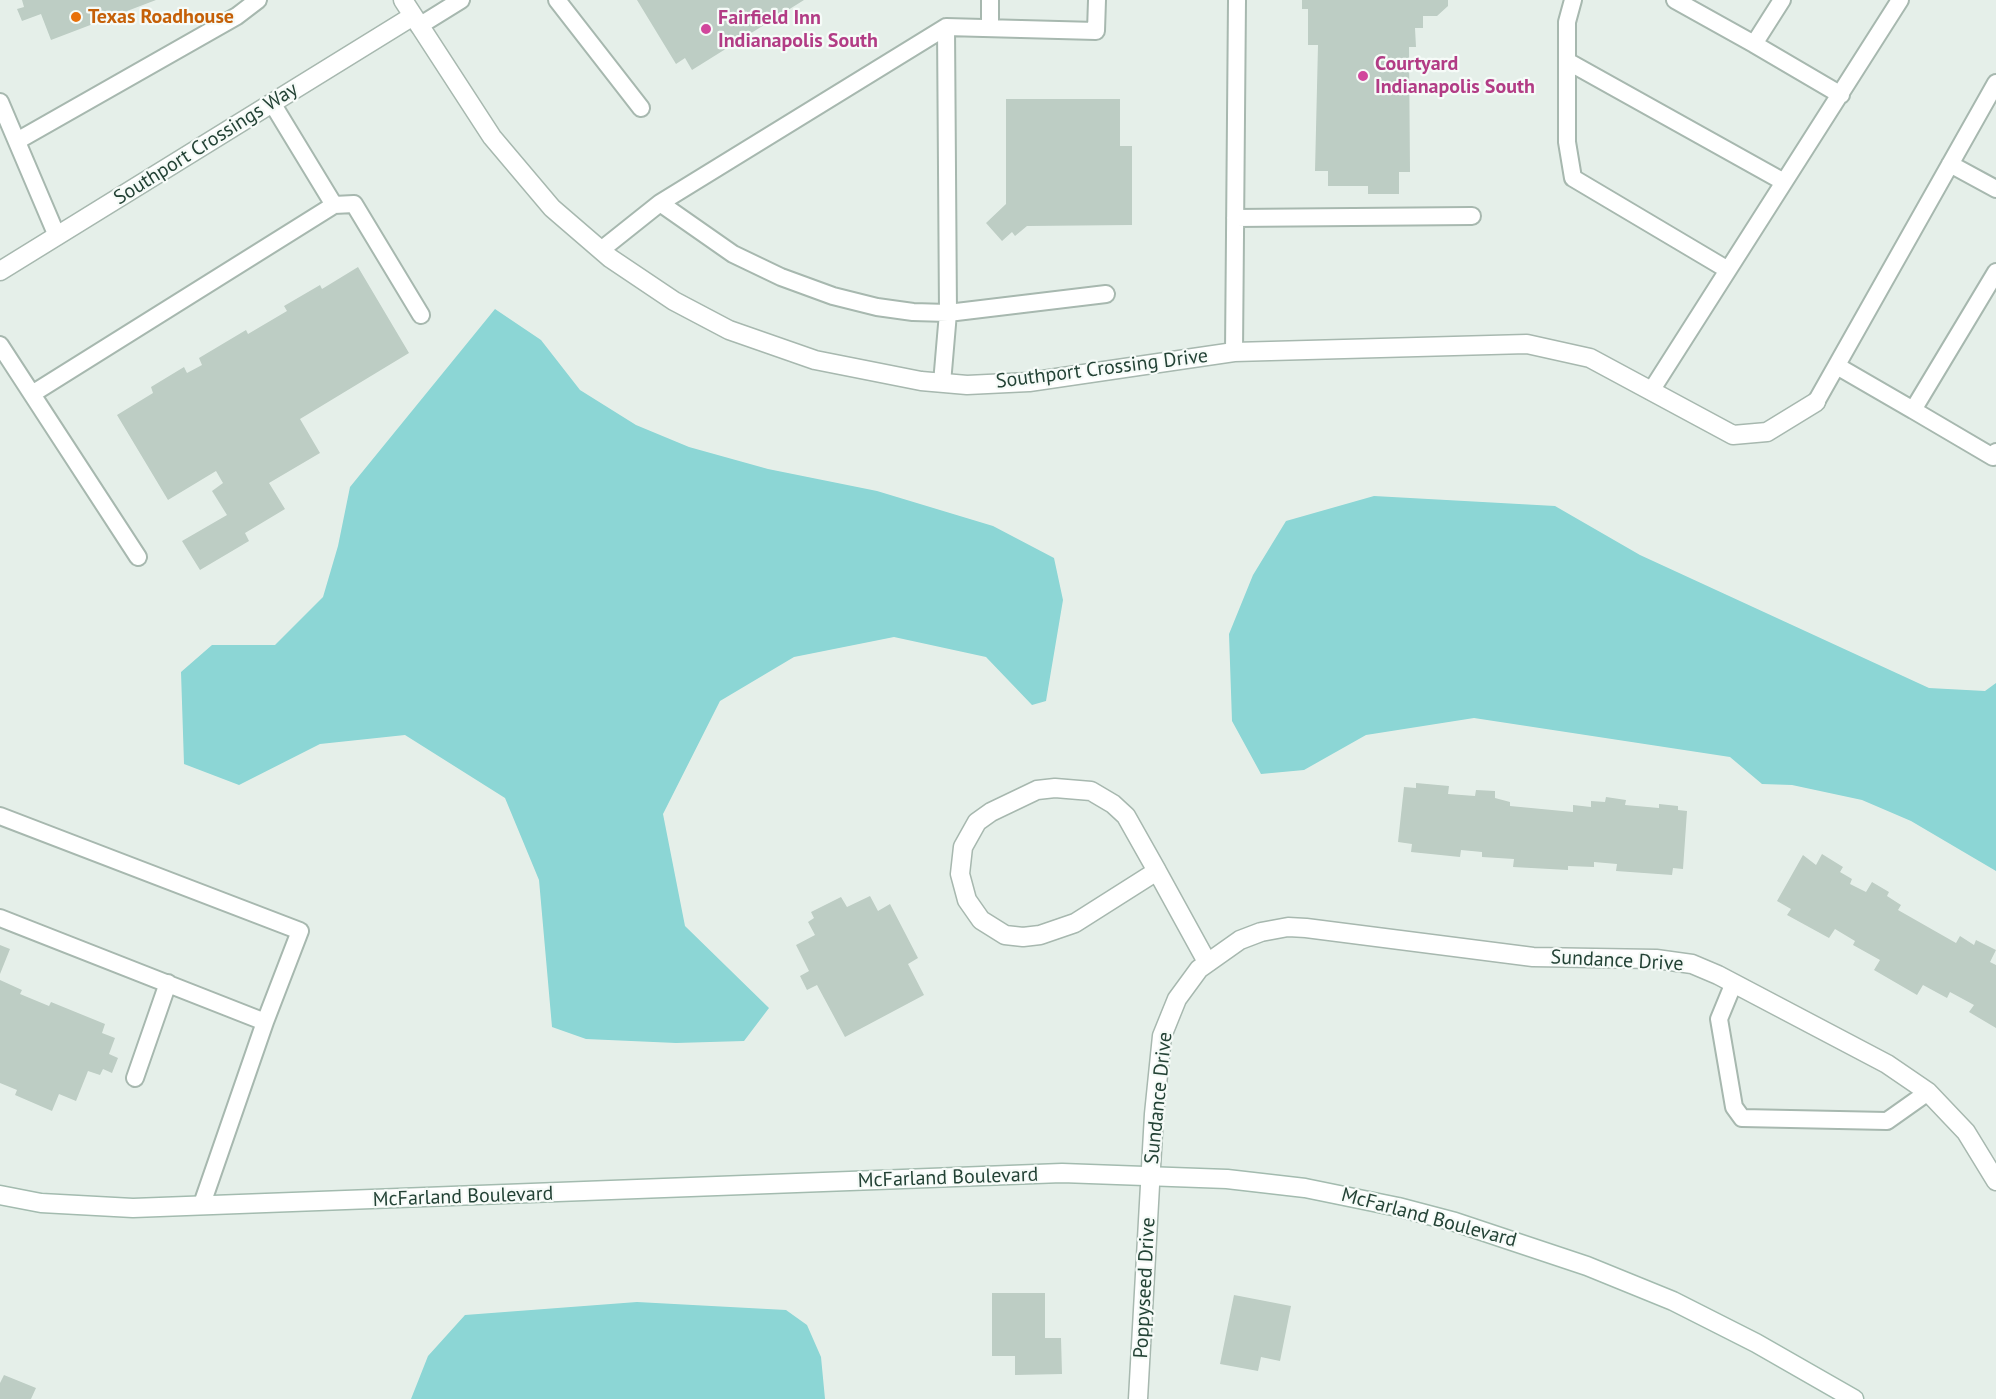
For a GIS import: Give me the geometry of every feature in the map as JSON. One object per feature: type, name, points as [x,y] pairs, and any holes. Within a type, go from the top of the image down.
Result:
[{"type":"street","name":"Southport Crossing Drive","points":[[403,0],[492,137],[552,208],[602,250],[674,301],[729,330],[816,360],[942,383],[1029,382],[1234,352],[1527,344],[1590,358],[1733,435],[1767,432],[1816,402]]},
{"type":"street","name":"Southport Crossings Way","points":[[0,271],[272,103],[416,21]]},
{"type":"street","points":[[1157,871],[1075,923],[1049,933],[1023,937],[1005,935],[977,915],[962,884],[960,859],[963,847],[977,822],[991,812],[1037,790],[1074,788],[1091,791],[1106,798],[1126,816],[1157,871],[1207,962]]},
{"type":"street","name":"Sundance Drive","points":[[1151,1176],[1154,1114],[1162,1036],[1170,1011],[1184,987],[1207,962],[1240,940],[1270,930],[1306,928],[1533,957],[1656,959],[1692,964],[1887,1064],[1928,1092],[1965,1132],[1996,1181]]},
{"type":"street","name":"McFarland Boulevard","points":[[0,1195],[41,1203],[102,1208],[325,1203],[1062,1173],[1227,1179],[1305,1188],[1398,1207],[1499,1235],[1587,1266],[1672,1301],[1756,1342],[1854,1399]]},
{"type":"street","name":"Poppyseed Drive","points":[[1138,1399],[1151,1176]]},
{"type":"lane","points":[[17,141],[237,16],[258,0]]},
{"type":"lane","points":[[416,21],[461,0]]},
{"type":"lane","points":[[557,0],[641,108]]},
{"type":"lane","points":[[990,0],[990,28]]},
{"type":"lane","points":[[602,250],[660,203],[946,27],[1096,31],[1096,0]]},
{"type":"lane","points":[[1234,352],[1237,0]]},
{"type":"lane","points":[[1573,0],[1567,22],[1567,142],[1573,178],[1728,270]]},
{"type":"lane","points":[[1675,0],[1841,95]]},
{"type":"lane","points":[[1754,44],[1782,0]]},
{"type":"lane","points":[[1651,391],[1900,0]]},
{"type":"lane","points":[[942,383],[948,313],[946,27]]},
{"type":"lane","points":[[1567,61],[1784,182]]},
{"type":"lane","points":[[1816,402],[1996,83]]},
{"type":"lane","points":[[0,102],[57,236]]},
{"type":"lane","points":[[272,103],[334,205]]},
{"type":"lane","points":[[1950,164],[1996,189]]},
{"type":"lane","points":[[660,203],[733,254],[781,278],[877,308],[948,313],[1106,294]]},
{"type":"lane","points":[[32,394],[334,205],[354,204],[421,315]]},
{"type":"lane","points":[[1235,218],[1472,216]]},
{"type":"lane","points":[[1913,410],[1996,272]]},
{"type":"lane","points":[[0,345],[138,557]]},
{"type":"lane","points":[[1837,366],[1993,457],[1996,452]]},
{"type":"lane","points":[[0,816],[300,931],[265,1022],[202,1204]]},
{"type":"lane","points":[[0,918],[265,1022]]},
{"type":"lane","points":[[135,1078],[168,983]]},
{"type":"lane","points":[[1733,985],[1719,1020],[1734,1107],[1742,1118],[1887,1121],[1928,1092]]},
{"type":"water","points":[[495,309],[541,340],[580,390],[636,425],[689,447],[768,469],[877,491],[993,526],[1054,558],[1063,600],[1046,701],[1032,705],[986,657],[894,637],[794,657],[720,701],[663,814],[685,926],[769,1008],[744,1041],[676,1043],[586,1039],[552,1027],[539,880],[505,798],[405,735],[320,744],[239,785],[184,764],[181,672],[212,645],[275,645],[323,597],[338,546],[350,487]]},
{"type":"water","points":[[1374,496],[1555,506],[1640,555],[1929,688],[1985,691],[1996,683],[1996,871],[1911,821],[1862,800],[1792,785],[1762,784],[1730,757],[1474,718],[1366,735],[1304,770],[1261,774],[1232,721],[1229,634],[1253,575],[1286,521]]},
{"type":"water","points":[[637,1302],[786,1310],[807,1325],[821,1357],[825,1399],[411,1399],[428,1356],[465,1315]]},
{"type":"building","name":"Texas Roadhouse","points":[[22,0],[156,0],[51,40],[41,14],[22,21],[17,9],[24,7]]},
{"type":"building","name":"Fairfield Inn Indianapolis South","points":[[637,0],[804,0],[692,70],[685,58],[676,64]]},
{"type":"building","name":"Courtyard Indianapolis South","points":[[1302,0],[1448,0],[1448,6],[1437,16],[1423,16],[1423,28],[1415,28],[1416,47],[1409,47],[1410,172],[1399,172],[1399,194],[1368,194],[1368,186],[1328,186],[1328,171],[1315,171],[1318,45],[1308,45],[1308,9],[1302,9]]},
{"type":"building","points":[[1006,99],[1120,99],[1120,146],[1132,146],[1132,225],[1027,226],[1015,236],[1012,232],[1002,241],[986,223],[1006,204]]},
{"type":"building","points":[[358,267],[409,353],[300,419],[320,453],[269,483],[285,509],[245,533],[249,541],[200,570],[182,541],[227,515],[212,491],[223,483],[216,471],[168,500],[117,415],[153,393],[151,387],[184,367],[187,373],[202,365],[199,358],[246,330],[248,334],[287,311],[284,306],[320,285],[322,289]]},
{"type":"building","points":[[1416,783],[1449,786],[1448,794],[1475,796],[1476,790],[1495,791],[1495,798],[1510,802],[1510,806],[1573,812],[1573,805],[1591,807],[1591,801],[1605,802],[1606,797],[1626,800],[1625,805],[1659,808],[1659,804],[1678,806],[1678,810],[1687,811],[1683,869],[1673,868],[1672,875],[1616,871],[1617,864],[1594,862],[1594,867],[1568,866],[1568,870],[1513,867],[1514,859],[1482,857],[1482,852],[1461,850],[1460,857],[1411,852],[1412,844],[1398,842],[1404,787],[1416,788]]},
{"type":"building","points":[[1822,854],[1843,867],[1840,872],[1852,879],[1850,884],[1866,892],[1872,882],[1889,892],[1887,896],[1901,905],[1898,910],[1956,943],[1960,936],[1974,945],[1976,940],[1996,950],[1990,962],[1996,965],[1996,1028],[1969,1012],[1974,1005],[1950,992],[1947,998],[1923,985],[1917,995],[1874,970],[1880,960],[1853,945],[1855,941],[1835,929],[1829,938],[1787,915],[1791,909],[1777,901],[1803,855],[1816,865]]},
{"type":"building","points":[[870,896],[878,911],[890,904],[918,958],[908,964],[924,995],[845,1037],[817,985],[807,990],[800,976],[809,971],[796,945],[815,935],[808,922],[814,918],[811,912],[841,897],[847,907]]},
{"type":"building","points":[[0,945],[10,949],[0,974]]},
{"type":"building","points":[[0,980],[22,990],[20,994],[49,1006],[51,1002],[105,1024],[102,1033],[115,1038],[109,1054],[118,1058],[112,1073],[103,1069],[100,1075],[88,1071],[76,1101],[59,1094],[52,1111],[15,1095],[17,1090],[0,1083]]},
{"type":"building","points":[[992,1293],[1045,1293],[1045,1338],[1061,1338],[1062,1374],[1015,1375],[1015,1356],[992,1356]]},
{"type":"building","points":[[1234,1295],[1291,1306],[1280,1361],[1261,1357],[1258,1371],[1220,1364]]},
{"type":"building","points":[[4,1375],[36,1388],[31,1399],[0,1399],[0,1383]]},
{"type":"place","name":"Texas Roadhouse","points":[[76,17]]},
{"type":"place","name":"Fairfield Inn Indianapolis South","points":[[706,29]]},
{"type":"place","name":"Courtyard Indianapolis South","points":[[1363,76]]}]
